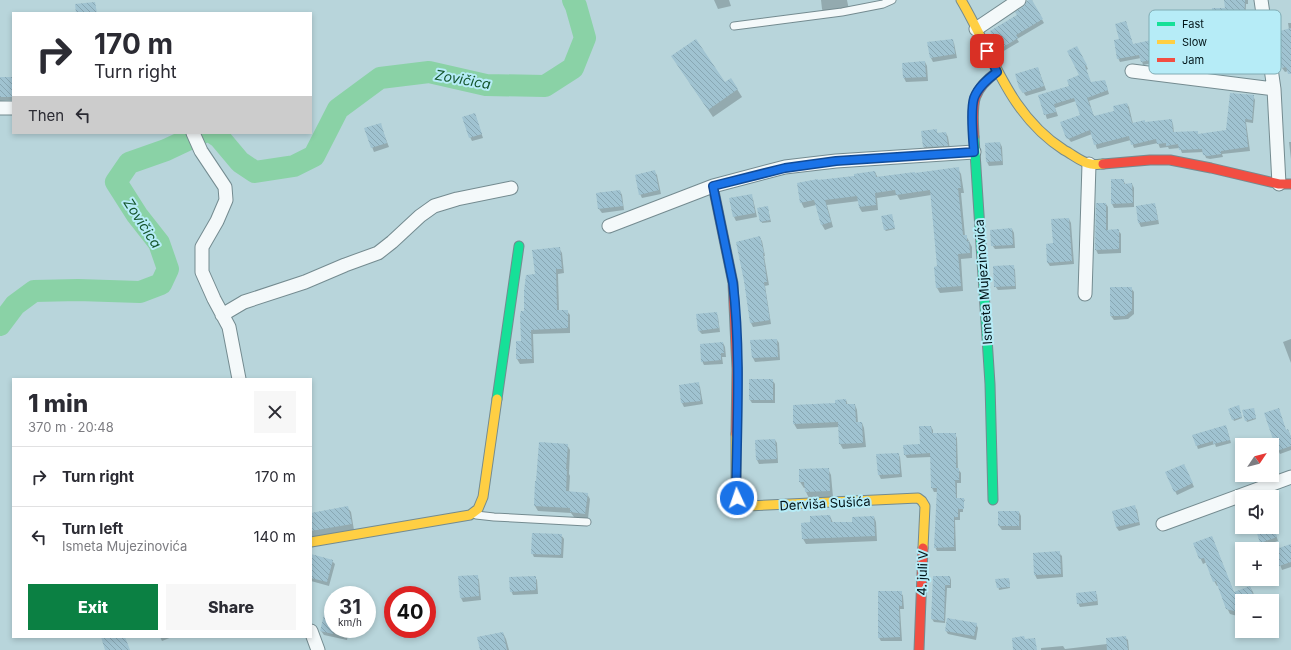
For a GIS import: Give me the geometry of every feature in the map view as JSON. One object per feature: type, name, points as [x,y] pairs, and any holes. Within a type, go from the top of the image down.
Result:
[{"type":"street","points":[[961,0],[997,72],[1016,103],[1029,120],[1046,136],[1072,155],[1089,164],[1156,159],[1184,162],[1285,184],[1272,74]]},
{"type":"street","points":[[976,29],[1019,0]]},
{"type":"street","points":[[1261,0],[1262,10]]},
{"type":"street","points":[[1132,70],[1149,72]]},
{"type":"street","name":"Ismeta Mujezinovića","points":[[993,500],[990,384],[974,152],[973,110],[974,99],[978,90],[997,72]]},
{"type":"street","points":[[1162,74],[1274,89]]},
{"type":"street","points":[[0,108],[12,108]]},
{"type":"street","points":[[193,134],[201,151],[225,187],[226,200],[202,247],[202,272],[229,327],[239,378]]},
{"type":"street","points":[[609,226],[713,186],[785,168],[836,161],[974,152]]},
{"type":"street","points":[[1085,294],[1089,164]]},
{"type":"street","name":"Derviša Sušića","points":[[713,186],[735,296],[737,369],[736,493],[740,502],[747,506],[918,498]]},
{"type":"street","points":[[222,315],[244,302],[304,282],[378,253],[420,216],[434,206],[457,199],[511,188]]},
{"type":"street","points":[[312,542],[470,515],[478,509],[483,497],[519,246]]},
{"type":"street","points":[[1163,524],[1291,478]]},
{"type":"street","name":"4. juli V","points":[[918,498],[925,506],[919,650]]},
{"type":"street","points":[[312,634],[318,650]]},
{"type":"lane","points":[[734,26],[842,12],[883,4],[892,0]]},
{"type":"lane","points":[[470,515],[494,518],[586,522]]},
{"type":"building","points":[[1029,0],[1032,0],[1043,19],[1016,35],[1018,38],[1000,49],[990,31],[1017,15],[1015,12],[1024,6]]},
{"type":"building","points":[[1224,0],[1245,0],[1245,10],[1212,10],[1212,8],[1225,8]]},
{"type":"building","points":[[95,2],[97,12],[76,12],[75,4]]},
{"type":"building","points":[[1126,21],[1133,44],[1149,41],[1149,60],[1141,62],[1139,55],[1117,59],[1114,40],[1119,39],[1115,24]]},
{"type":"building","points":[[1291,28],[1291,74],[1288,74],[1286,67],[1282,68],[1281,64],[1281,31]]},
{"type":"building","points":[[696,39],[725,82],[731,78],[738,89],[708,110],[671,56]]},
{"type":"building","points":[[953,39],[955,54],[930,58],[927,42]]},
{"type":"building","points":[[1077,46],[1087,65],[1085,66],[1091,82],[1105,80],[1108,90],[1087,98],[1094,116],[1114,111],[1113,106],[1127,103],[1132,123],[1145,120],[1145,122],[1172,119],[1173,132],[1198,131],[1198,134],[1226,130],[1230,93],[1254,95],[1252,120],[1245,119],[1248,147],[1221,151],[1221,154],[1208,156],[1203,155],[1202,149],[1179,150],[1178,144],[1166,146],[1166,143],[1157,144],[1156,139],[1131,145],[1129,136],[1094,145],[1090,130],[1068,139],[1066,138],[1060,122],[1080,115],[1074,98],[1054,104],[1056,112],[1044,115],[1038,95],[1069,86],[1067,80],[1079,75],[1067,51]]},
{"type":"building","points":[[925,61],[926,77],[903,78],[902,63]]},
{"type":"building","points":[[1038,67],[1044,86],[1023,93],[1019,88],[1015,74]]},
{"type":"building","points":[[0,77],[12,77],[12,97],[0,97]]},
{"type":"building","points":[[475,113],[482,134],[469,138],[462,117]]},
{"type":"building","points":[[381,123],[387,143],[371,148],[364,128]]},
{"type":"building","points":[[937,129],[937,133],[946,132],[948,146],[923,147],[921,131]]},
{"type":"building","points":[[1000,142],[1002,161],[986,162],[985,143]]},
{"type":"building","points":[[959,167],[961,188],[958,188],[963,235],[967,235],[970,253],[958,254],[961,286],[936,288],[934,267],[937,266],[930,190],[896,195],[895,190],[875,193],[876,205],[859,207],[857,196],[825,200],[831,222],[821,225],[814,200],[800,203],[797,183],[818,179],[854,176],[854,174],[875,171],[876,177]]},
{"type":"building","points":[[655,170],[659,190],[639,195],[635,175]]},
{"type":"building","points":[[1111,179],[1124,179],[1124,184],[1132,183],[1133,203],[1111,204]]},
{"type":"building","points":[[620,190],[623,206],[598,209],[596,193]]},
{"type":"building","points":[[752,194],[755,213],[733,217],[729,198]]},
{"type":"building","points":[[1096,203],[1106,203],[1106,230],[1119,229],[1119,249],[1095,250]]},
{"type":"building","points":[[1155,203],[1158,220],[1138,223],[1136,206]]},
{"type":"building","points":[[768,206],[770,220],[760,222],[757,208]]},
{"type":"building","points":[[892,214],[895,228],[884,230],[881,216]]},
{"type":"building","points":[[1069,218],[1072,261],[1047,263],[1046,244],[1053,243],[1051,219]]},
{"type":"building","points":[[1012,228],[1013,245],[991,246],[990,230]]},
{"type":"building","points":[[760,236],[764,253],[767,282],[764,282],[770,320],[750,323],[744,281],[736,242]]},
{"type":"building","points":[[560,247],[562,269],[556,269],[557,310],[568,310],[568,328],[531,330],[532,359],[516,359],[516,341],[521,341],[520,315],[521,311],[524,311],[526,275],[535,274],[532,250]]},
{"type":"building","points":[[1014,265],[1015,286],[994,287],[993,266]]},
{"type":"building","points":[[1110,287],[1132,287],[1132,310],[1125,316],[1110,316]]},
{"type":"building","points":[[717,312],[719,328],[698,331],[696,314]]},
{"type":"building","points":[[777,339],[778,357],[752,358],[750,340]]},
{"type":"building","points":[[723,342],[724,353],[721,353],[721,360],[701,362],[700,344]]},
{"type":"building","points":[[749,379],[773,379],[773,400],[749,400]]},
{"type":"building","points":[[699,382],[701,401],[681,403],[679,385]]},
{"type":"building","points":[[846,399],[846,404],[855,404],[856,422],[862,422],[863,443],[839,444],[838,422],[793,424],[793,405],[835,403],[835,400]]},
{"type":"building","points":[[1239,405],[1242,417],[1232,420],[1228,409]]},
{"type":"building","points":[[1254,408],[1256,418],[1245,421],[1242,410]]},
{"type":"building","points":[[1279,408],[1286,430],[1288,429],[1291,437],[1291,446],[1279,450],[1279,438],[1273,438],[1264,413]]},
{"type":"building","points":[[1226,425],[1230,440],[1213,444],[1213,441],[1196,446],[1192,435]]},
{"type":"building","points":[[919,426],[931,426],[932,433],[956,433],[956,468],[959,468],[959,480],[955,480],[956,498],[964,498],[964,509],[958,509],[958,517],[954,517],[954,547],[934,548],[937,488],[931,488],[930,453],[904,455],[903,445],[920,444]]},
{"type":"building","points":[[775,439],[777,459],[756,460],[755,440]]},
{"type":"building","points":[[539,442],[568,444],[566,491],[588,493],[585,514],[570,512],[570,508],[534,506]]},
{"type":"building","points":[[899,453],[900,474],[878,475],[876,454]]},
{"type":"building","points":[[1184,464],[1193,483],[1174,492],[1165,472]]},
{"type":"building","points":[[829,468],[830,491],[805,492],[804,482],[799,482],[799,469]]},
{"type":"building","points":[[1135,505],[1139,522],[1116,527],[1112,511]]},
{"type":"building","points":[[348,506],[352,524],[312,531],[312,513]]},
{"type":"building","points":[[998,511],[1019,511],[1019,526],[998,526]]},
{"type":"building","points":[[830,515],[831,522],[852,522],[852,517],[874,516],[875,536],[802,539],[801,523],[810,522],[810,516]]},
{"type":"building","points":[[532,533],[562,534],[561,555],[531,554]]},
{"type":"building","points":[[1257,534],[1276,534],[1277,537],[1263,542],[1260,542]]},
{"type":"building","points":[[1212,536],[1234,592],[1250,586],[1253,594],[1235,594],[1235,611],[1226,609],[1216,581],[1213,582],[1204,558],[1199,559],[1193,543]]},
{"type":"building","points":[[1291,544],[1291,562],[1279,566],[1279,548]]},
{"type":"building","points":[[1060,551],[1061,574],[1034,575],[1033,553]]},
{"type":"building","points":[[312,554],[333,560],[327,582],[312,578]]},
{"type":"building","points":[[478,575],[479,596],[460,598],[458,576]]},
{"type":"building","points":[[536,576],[536,590],[510,592],[509,577]]},
{"type":"building","points":[[933,576],[950,576],[950,585],[945,585],[944,621],[931,619]]},
{"type":"building","points":[[1009,578],[1010,587],[997,588],[995,579]]},
{"type":"building","points":[[878,591],[902,591],[902,606],[899,606],[900,637],[878,638]]},
{"type":"building","points":[[1096,591],[1097,601],[1077,604],[1076,593]]},
{"type":"building","points":[[324,615],[324,632],[320,631]]},
{"type":"building","points":[[947,618],[977,623],[974,636],[945,631]]},
{"type":"building","points":[[503,632],[507,650],[480,650],[477,637]]},
{"type":"building","points":[[1024,636],[1025,639],[1035,638],[1037,650],[1013,650],[1012,638]]},
{"type":"building","points":[[1126,636],[1128,650],[1107,650],[1106,638]]},
{"type":"building","points":[[101,638],[125,638],[130,650],[105,650]]},
{"type":"waterway","name":"Zovičica","points":[[214,134],[219,137],[240,162],[255,172],[294,166],[314,156],[338,109],[380,78],[429,72],[486,85],[545,86],[573,68],[585,38],[573,0]]},
{"type":"waterway","name":"Zovičica","points":[[0,325],[15,305],[34,291],[78,290],[140,292],[161,284],[168,269],[159,243],[137,215],[116,182],[129,163],[166,150],[200,134]]},
{"type":"traffic: fast","points":[[974,137],[990,384],[993,500]]},
{"type":"traffic: fast","points":[[497,399],[519,246]]},
{"type":"traffic: slow","points":[[961,0],[1004,82],[1015,101],[1029,119],[1045,135],[1077,158],[1088,163],[1103,164]]},
{"type":"traffic: slow","points":[[312,542],[470,515],[478,509],[483,497],[497,399]]},
{"type":"traffic: slow","points":[[736,434],[736,493],[740,501],[745,505],[918,498],[925,506],[923,548]]},
{"type":"traffic: jam","points":[[974,137],[973,108],[977,93],[981,86],[997,72]]},
{"type":"traffic: jam","points":[[1103,164],[1170,160],[1279,184],[1291,184]]},
{"type":"traffic: jam","points":[[713,186],[733,283],[737,369],[736,434]]},
{"type":"traffic: jam","points":[[919,650],[923,548]]},
{"type":"route","points":[[737,498],[737,369],[735,296],[713,186],[785,168],[836,161],[974,152],[974,99],[978,90],[997,72],[987,51]]}]
